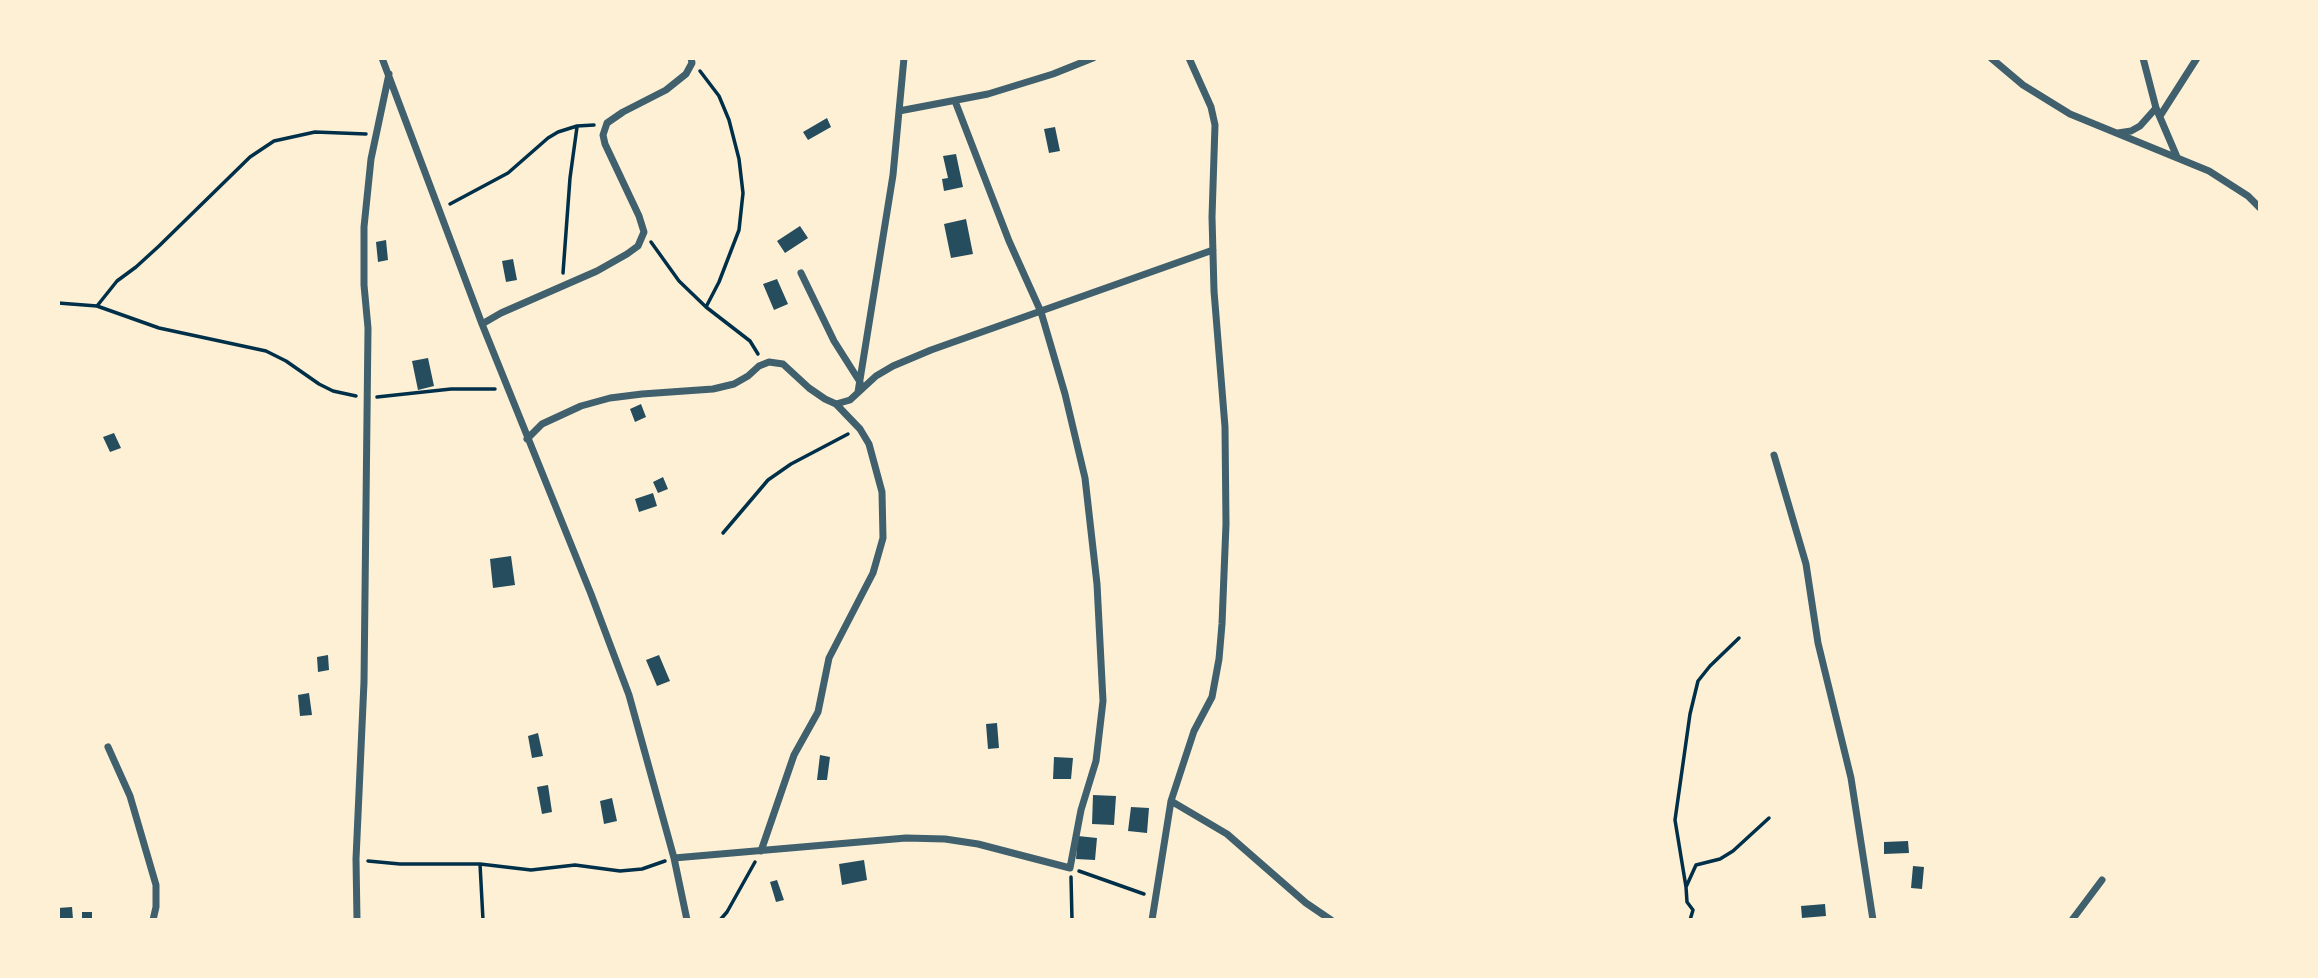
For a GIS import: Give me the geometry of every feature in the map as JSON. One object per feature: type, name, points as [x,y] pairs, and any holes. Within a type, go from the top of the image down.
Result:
[{"type":"street","points":[[382,58],[482,324],[629,695],[674,858],[687,920]]},
{"type":"street","points":[[858,393],[893,175],[904,58]]},
{"type":"street","points":[[899,111],[988,94],[1094,58]]},
{"type":"street","points":[[1152,920],[1171,801],[1194,732],[1212,697],[1222,624],[1226,524],[1225,427],[1214,291],[1215,125],[1211,107],[1189,58]]},
{"type":"street","points":[[1991,58],[2023,85],[2070,114],[2210,172],[2248,196],[2260,208]]},
{"type":"street","points":[[2143,58],[2158,112],[2177,157]]},
{"type":"street","points":[[2116,134],[2131,131],[2158,112],[2197,58]]},
{"type":"street","points":[[482,324],[597,271],[638,246],[644,232],[639,216],[603,135],[607,123],[666,90],[687,74],[691,60]]},
{"type":"street","points":[[356,920],[364,682],[368,328],[364,285],[364,227],[367,189],[389,74]]},
{"type":"street","points":[[674,858],[906,838],[944,839],[978,845],[1070,868],[1081,810],[1096,761],[1103,701],[1097,584],[1085,478],[1065,394],[1041,312],[1009,241],[955,101]]},
{"type":"street","points":[[836,404],[850,400],[876,376],[893,366],[931,350],[1213,250]]},
{"type":"street","points":[[801,273],[834,341],[860,382]]},
{"type":"street","points":[[527,439],[542,424],[580,406],[642,394],[681,392],[734,384],[769,362],[783,364],[809,388],[836,404],[860,429],[869,444],[883,492],[883,538],[873,573],[829,658],[818,712],[794,755],[761,851]]},
{"type":"street","points":[[1774,455],[1806,564],[1818,643],[1851,778],[1873,920]]},
{"type":"street","points":[[108,747],[130,796],[154,875],[156,907],[153,920]]},
{"type":"street","points":[[1171,801],[1227,834],[1306,903],[1331,920]]},
{"type":"street","points":[[2071,920],[2102,880]]},
{"type":"path","points":[[691,60],[707,77],[719,96],[739,159],[743,193],[739,230],[719,282],[706,307]]},
{"type":"path","points":[[439,209],[508,173],[558,132],[577,126],[607,123]]},
{"type":"path","points":[[562,285],[577,126]]},
{"type":"path","points":[[97,306],[117,281],[144,260],[250,157],[274,141],[315,132],[376,135]]},
{"type":"path","points":[[644,232],[679,281],[706,307],[750,341],[759,355],[759,366]]},
{"type":"path","points":[[58,303],[97,306],[172,331],[266,352],[286,361],[333,391],[366,399],[451,389],[508,389]]},
{"type":"path","points":[[723,533],[768,480],[814,451],[860,429]]},
{"type":"path","points":[[1690,920],[1693,910],[1687,902],[1675,820],[1694,695],[1698,681],[1739,638]]},
{"type":"path","points":[[1686,887],[1696,865],[1713,862],[1727,855],[1769,818]]},
{"type":"path","points":[[720,920],[761,851]]},
{"type":"path","points":[[356,859],[400,864],[480,864],[531,870],[575,865],[620,871],[642,869],[674,858]]},
{"type":"path","points":[[480,864],[482,920]]},
{"type":"path","points":[[1072,920],[1070,868],[1156,897]]},
{"type":"building","points":[[827,118],[831,127],[808,140],[803,132]]},
{"type":"building","points":[[1055,127],[1060,151],[1049,153],[1044,129]]},
{"type":"building","points":[[956,154],[963,187],[944,191],[942,179],[948,178],[943,156]]},
{"type":"building","points":[[966,219],[973,254],[951,258],[944,224]]},
{"type":"building","points":[[800,226],[808,238],[785,253],[777,241]]},
{"type":"building","points":[[386,240],[388,260],[378,262],[376,242]]},
{"type":"building","points":[[513,259],[517,280],[506,282],[502,261]]},
{"type":"building","points":[[777,279],[788,304],[774,310],[763,284]]},
{"type":"building","points":[[428,358],[434,386],[418,390],[412,361]]},
{"type":"building","points":[[641,404],[646,417],[635,422],[630,409]]},
{"type":"building","points":[[114,433],[121,448],[110,452],[103,437]]},
{"type":"building","points":[[663,477],[668,489],[658,493],[653,482]]},
{"type":"building","points":[[653,493],[657,506],[639,512],[635,499]]},
{"type":"building","points":[[511,556],[515,585],[493,588],[490,559]]},
{"type":"building","points":[[328,655],[329,670],[318,672],[317,657]]},
{"type":"building","points":[[659,655],[670,681],[657,686],[646,660]]},
{"type":"building","points":[[309,693],[312,715],[300,716],[298,695]]},
{"type":"building","points":[[997,723],[999,748],[988,749],[986,724]]},
{"type":"building","points":[[538,733],[543,756],[532,758],[528,736]]},
{"type":"building","points":[[820,755],[830,757],[827,780],[817,780]]},
{"type":"building","points":[[1054,757],[1073,758],[1071,779],[1053,779]]},
{"type":"building","points":[[548,785],[552,812],[542,814],[537,787]]},
{"type":"building","points":[[1093,795],[1116,796],[1114,825],[1092,824]]},
{"type":"building","points":[[612,798],[617,821],[604,824],[600,801]]},
{"type":"building","points":[[1131,807],[1149,808],[1147,833],[1128,831]]},
{"type":"building","points":[[1078,836],[1097,838],[1095,860],[1076,859]]},
{"type":"building","points":[[1908,841],[1909,853],[1884,854],[1884,842]]},
{"type":"building","points":[[864,860],[867,880],[842,885],[839,864]]},
{"type":"building","points":[[1913,866],[1924,867],[1922,889],[1911,888]]},
{"type":"building","points":[[777,880],[784,900],[776,902],[770,882]]},
{"type":"building","points":[[1825,904],[1826,916],[1802,918],[1801,906]]},
{"type":"building","points":[[72,907],[73,919],[58,919],[58,908]]},
{"type":"building","points":[[82,912],[92,912],[92,920],[82,920]]}]
